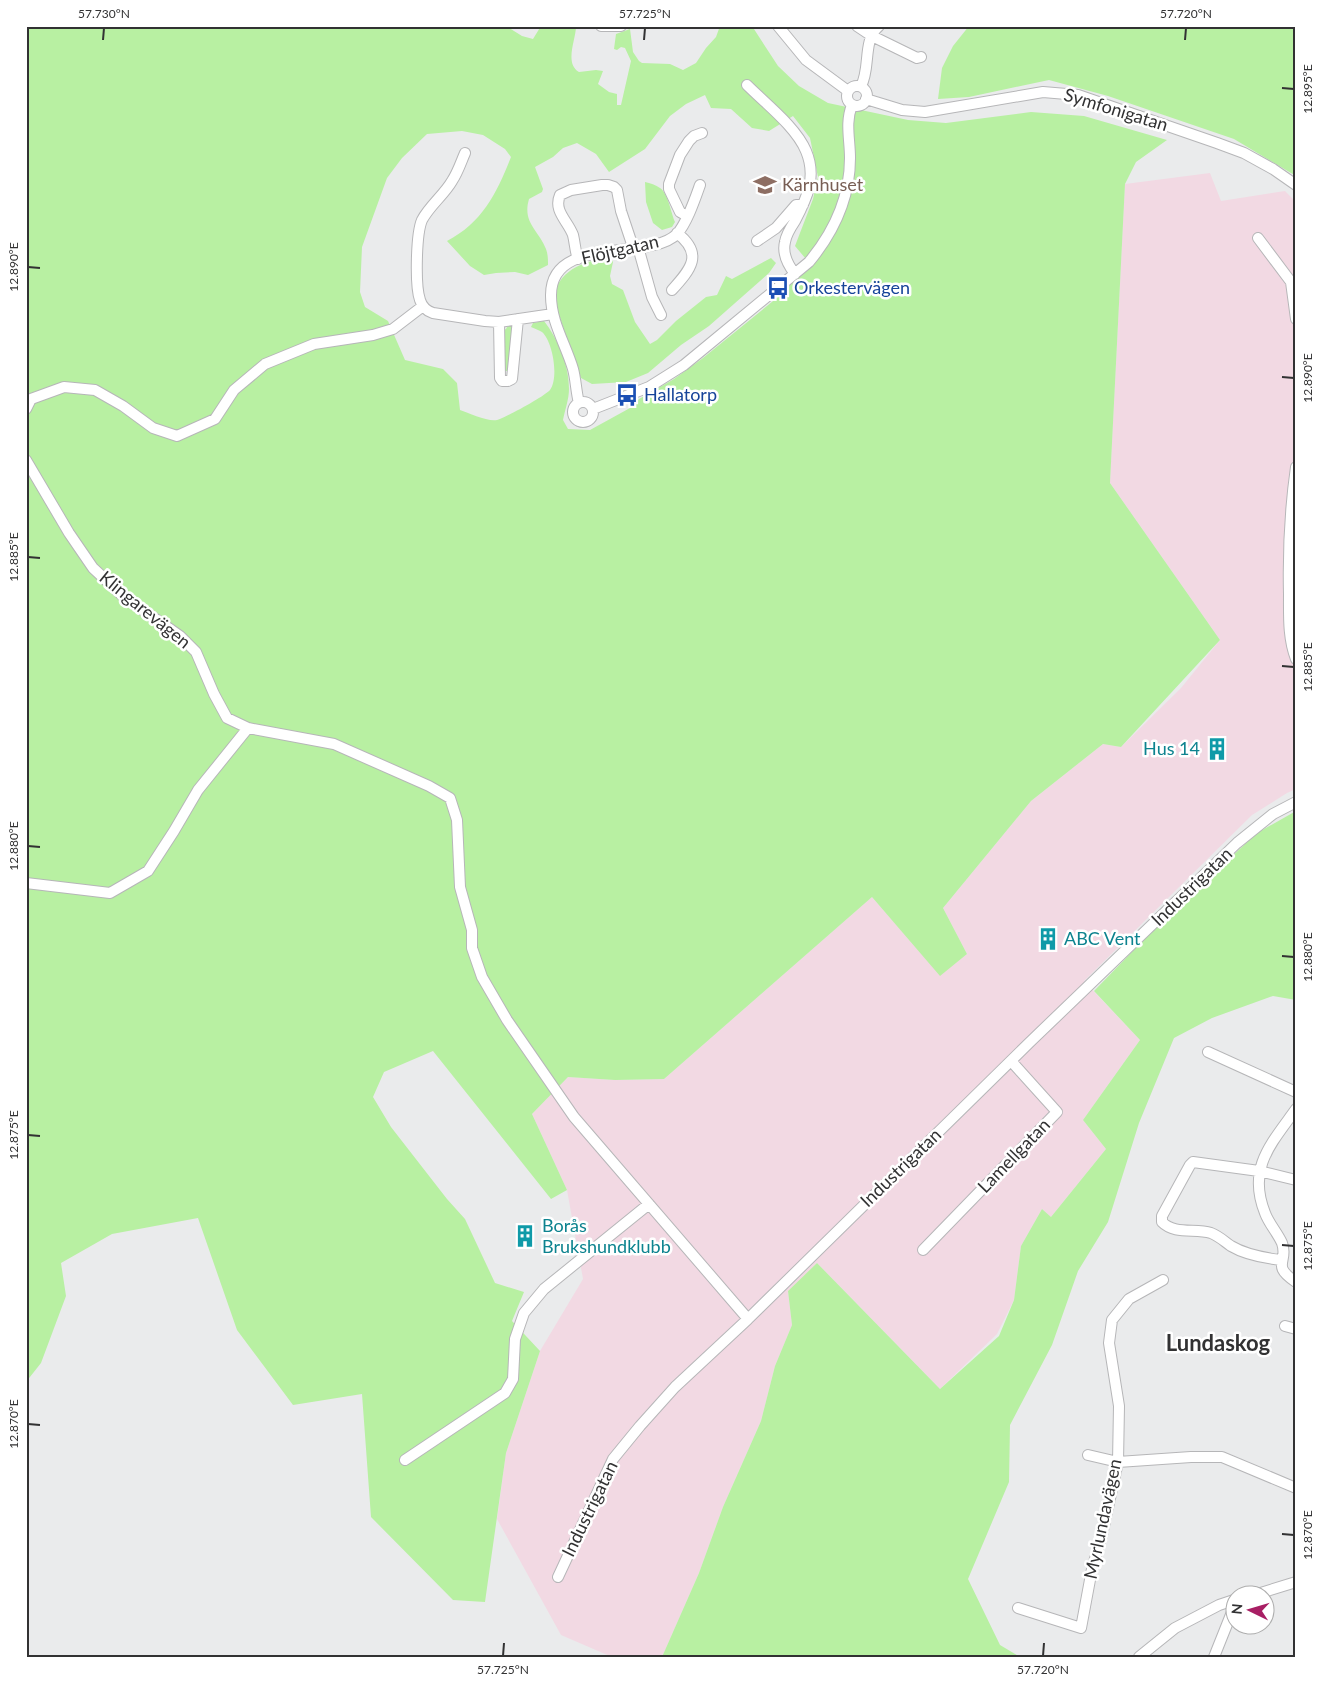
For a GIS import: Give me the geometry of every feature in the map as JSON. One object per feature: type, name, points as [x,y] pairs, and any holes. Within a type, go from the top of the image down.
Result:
[{"type":"street","points":[[601,26],[621,26]]},
{"type":"street","points":[[778,26],[806,60],[848,91]]},
{"type":"street","points":[[857,26],[904,53],[917,58],[921,57]]},
{"type":"street","points":[[861,86],[866,74],[872,36],[879,26]]},
{"type":"street","points":[[747,85],[792,130],[806,151],[810,165],[811,180],[808,195],[785,241],[786,260],[795,274]]},
{"type":"street","points":[[853,86],[861,86],[866,92],[866,99],[860,106],[852,105],[847,99],[848,91],[853,86]]},
{"type":"street","name":"Symfonigatan","points":[[866,99],[902,110],[925,112],[1043,92],[1078,95],[1217,143],[1251,157],[1296,185]]},
{"type":"street","points":[[593,409],[649,387],[669,376],[809,262],[823,244],[838,217],[848,179],[850,159],[848,122],[852,105]]},
{"type":"street","points":[[687,216],[680,212],[669,190],[669,184],[680,155],[689,141],[694,136],[702,133]]},
{"type":"street","points":[[465,153],[452,181],[430,207],[421,223],[418,291],[423,306],[433,313],[499,322],[553,314]]},
{"type":"street","points":[[578,259],[573,237],[558,206],[560,195],[571,190],[608,185],[614,187],[617,190],[624,222],[636,247],[652,297],[661,315]]},
{"type":"street","name":"Flöjtgatan","points":[[579,403],[573,370],[553,314],[550,296],[558,273],[578,259],[598,253],[662,242],[678,233],[700,186]]},
{"type":"street","points":[[757,241],[776,228],[796,205],[803,205]]},
{"type":"street","points":[[672,290],[692,264],[693,255],[692,248],[687,240],[678,233]]},
{"type":"street","points":[[1258,238],[1291,282],[1296,319]]},
{"type":"street","points":[[26,409],[31,399],[64,386],[95,390],[123,406],[153,428],[176,436],[215,419],[234,390],[265,364],[314,344],[373,335],[393,329],[423,306]]},
{"type":"street","points":[[499,322],[500,378],[502,381],[508,382],[512,379],[514,368],[518,320]]},
{"type":"street","points":[[586,402],[593,409],[589,419],[579,420],[575,417],[574,408],[579,403],[586,402]]},
{"type":"street","name":"Klingarevägen","points":[[26,460],[93,568],[124,596],[180,636],[196,652],[214,694],[227,718],[248,728],[334,744],[429,786],[450,798],[457,820],[460,887],[472,930],[472,948],[482,977],[507,1020],[574,1117],[748,1319]]},
{"type":"street","points":[[1296,467],[1289,630],[1292,650],[1296,660]]},
{"type":"street","points":[[26,882],[110,893],[148,871],[198,790],[248,728]]},
{"type":"street","name":"Industrigatan","points":[[558,1577],[613,1459],[675,1387],[748,1319],[1011,1061],[1238,843],[1273,814],[1296,802]]},
{"type":"street","points":[[1208,1052],[1296,1092]]},
{"type":"street","name":"Lamellgatan","points":[[923,1250],[1057,1112],[1011,1061]]},
{"type":"street","points":[[1296,1109],[1267,1150],[1258,1171],[1259,1194],[1265,1214],[1283,1246],[1282,1268],[1285,1274],[1296,1282]]},
{"type":"street","points":[[1281,1260],[1249,1253],[1232,1246],[1210,1233],[1171,1228],[1161,1220],[1163,1212],[1193,1162],[1258,1171],[1296,1180]]},
{"type":"street","points":[[404,1460],[506,1393],[512,1379],[515,1339],[524,1313],[544,1290],[649,1204]]},
{"type":"street","name":"Myrlundavägen","points":[[1018,1608],[1080,1628],[1118,1462],[1119,1406],[1109,1343],[1112,1320],[1128,1299],[1163,1280]]},
{"type":"street","points":[[1285,1326],[1296,1329]]},
{"type":"street","points":[[1088,1455],[1118,1462],[1192,1456],[1222,1457],[1296,1488]]},
{"type":"street","points":[[1274,1589],[1296,1582]]},
{"type":"street","points":[[1139,1657],[1175,1628],[1224,1604]]},
{"type":"street","points":[[1214,1657],[1224,1632]]},
{"type":"shaded area","points":[[1210,173],[1221,201],[1285,191],[1296,202],[1296,789],[1252,815],[1084,981],[1140,1040],[1083,1120],[1106,1149],[1051,1217],[1042,1209],[1021,1246],[1014,1300],[997,1334],[940,1389],[817,1263],[788,1291],[792,1325],[775,1366],[761,1421],[723,1507],[699,1573],[662,1657],[612,1657],[561,1635],[497,1519],[506,1453],[540,1351],[583,1279],[567,1190],[532,1114],[568,1077],[615,1080],[664,1079],[872,897],[940,975],[967,954],[943,908],[1031,801],[1103,744],[1121,747],[1181,688],[1220,640],[1110,483],[1125,184]]},
{"type":"green space","points":[[26,26],[506,26],[522,36],[533,39],[541,26],[576,26],[571,57],[572,63],[579,72],[603,71],[598,84],[609,92],[617,94],[617,105],[621,105],[631,61],[625,48],[614,49],[616,34],[630,29],[633,52],[642,63],[670,64],[683,70],[696,63],[716,37],[720,26],[752,26],[778,66],[799,86],[828,103],[908,120],[946,123],[1031,112],[1084,116],[1167,140],[1136,162],[1125,184],[1110,483],[1220,640],[1121,747],[1103,744],[1031,801],[943,908],[967,954],[940,976],[872,897],[664,1079],[615,1080],[568,1077],[532,1114],[567,1190],[551,1199],[433,1051],[384,1072],[373,1097],[391,1127],[465,1219],[495,1283],[524,1292],[512,1321],[540,1351],[506,1453],[485,1602],[453,1600],[371,1517],[362,1394],[293,1405],[237,1330],[198,1218],[112,1234],[61,1263],[66,1296],[41,1363],[26,1382]],"holes":[[[705,95],[711,108],[731,109],[752,128],[769,131],[793,116],[810,138],[818,177],[813,199],[795,246],[811,265],[778,297],[703,358],[674,379],[639,399],[630,408],[590,430],[568,429],[563,420],[569,393],[567,371],[558,344],[544,321],[533,323],[531,327],[542,332],[552,352],[554,377],[550,390],[541,397],[497,420],[484,419],[460,410],[457,383],[443,369],[405,360],[388,321],[365,307],[360,292],[362,247],[387,178],[402,158],[427,134],[462,131],[483,135],[505,149],[511,157],[500,183],[487,206],[470,225],[447,241],[470,266],[484,275],[515,272],[528,275],[548,265],[546,249],[529,220],[527,207],[529,199],[542,192],[543,189],[535,167],[553,157],[563,148],[577,143],[596,154],[609,172],[645,149],[670,116],[686,104]]]},
{"type":"green space","points":[[969,26],[1296,26],[1296,176],[1234,139],[1108,96],[1049,80],[969,97],[938,99],[942,68],[953,46]]},
{"type":"green space","points":[[645,182],[658,187],[665,194],[675,222],[672,227],[662,230],[653,223],[646,202]]},
{"type":"green space","points":[[611,258],[613,262],[610,276],[612,284],[623,290],[635,322],[650,344],[706,297],[717,295],[726,276],[732,279],[771,258],[776,263],[769,273],[709,326],[681,345],[648,373],[626,382],[592,384],[581,378],[579,374],[556,306],[555,296],[562,278],[576,267],[585,263]]},
{"type":"green space","points":[[515,324],[510,371],[502,371],[501,331],[506,329],[508,325]]},
{"type":"green space","points":[[1296,811],[1296,1000],[1273,996],[1212,1018],[1174,1038],[1139,1123],[1108,1222],[1078,1271],[1052,1345],[1010,1425],[1009,1482],[968,1579],[1000,1645],[1020,1657],[662,1657],[699,1573],[723,1507],[761,1421],[775,1366],[792,1325],[788,1291],[817,1263],[940,1389],[999,1336],[1014,1300],[1021,1246],[1042,1209],[1051,1217],[1106,1149],[1083,1120],[1140,1040],[1094,991],[1160,923],[1257,833]]},
{"type":"place","name":"Kärnhuset","points":[[765,185]]},
{"type":"place","name":"Orkestervägen","points":[[778,288]]},
{"type":"place","name":"Hallatorp","points":[[627,395]]},
{"type":"place","name":"Hus 14","points":[[1217,749]]},
{"type":"place","name":"ABC Vent","points":[[1048,939]]},
{"type":"place","name":"Borås Brukshundklubb","points":[[525,1236]]},
{"type":"district","name":"Lundaskog","points":[[1218,1343]]}]
